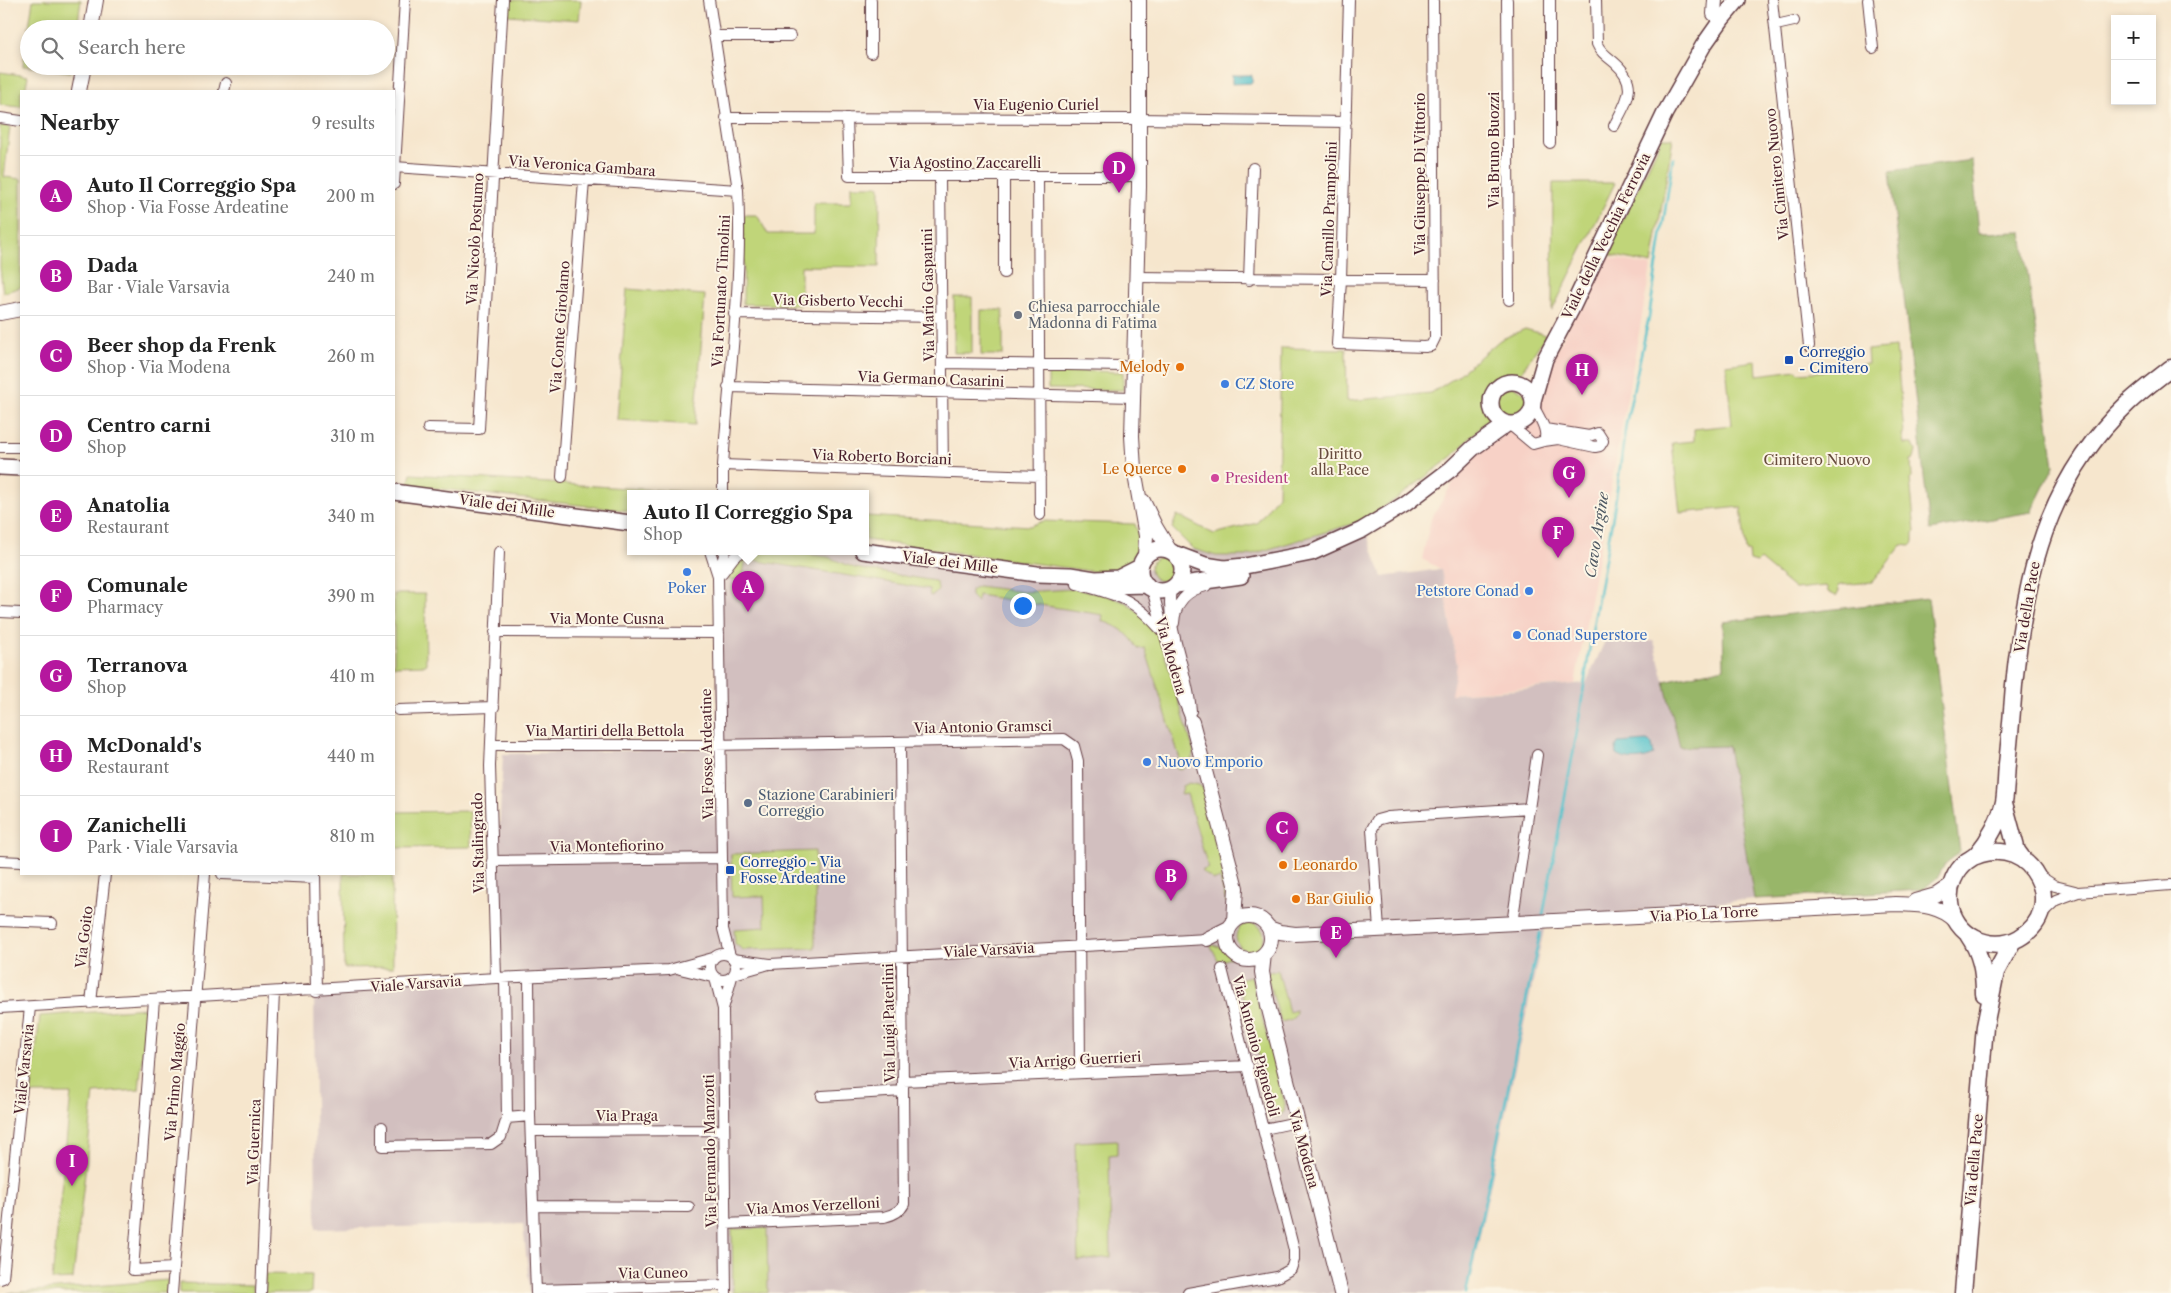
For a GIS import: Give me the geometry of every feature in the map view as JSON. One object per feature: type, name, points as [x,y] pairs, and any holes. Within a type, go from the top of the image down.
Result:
[{"type":"main road","name":"Viale della Vecchia Ferrovia","points":[[1173,587],[1241,576],[1274,568],[1296,557],[1347,537],[1391,513],[1451,469],[1473,448],[1508,424],[1516,424],[1526,418],[1533,403],[1545,359],[1571,310],[1714,7],[1725,0]]},
{"type":"main road","name":"Viale della Vecchia Ferrovia","points":[[1665,113],[1703,46],[1738,0]]},
{"type":"main road","name":"Viale della Vecchia Ferrovia","points":[[1473,448],[1483,430],[1491,397],[1495,390],[1504,383],[1512,382],[1529,373],[1545,359]]},
{"type":"main road","name":"Via della Pace","points":[[1976,856],[1992,832],[2004,803],[2021,625],[2034,560],[2045,528],[2065,486],[2096,439],[2129,402],[2171,368]]},
{"type":"main road","points":[[1512,382],[1527,388],[1533,403]]},
{"type":"main road","points":[[1490,405],[1496,418],[1508,424]]},
{"type":"main road","points":[[0,468],[20,468]]},
{"type":"main road","name":"Viale dei Mille","points":[[395,492],[627,522]]},
{"type":"main road","name":"Viale dei Mille","points":[[869,552],[1037,574],[1112,579],[1125,575],[1157,549],[1173,553]]},
{"type":"main road","name":"Viale della Vecchia Ferrovia","points":[[1173,553],[1205,565],[1224,568],[1296,557]]},
{"type":"main road","points":[[1173,553],[1180,560],[1182,573],[1173,587]]},
{"type":"main road","points":[[1143,561],[1140,574],[1149,587]]},
{"type":"main road","name":"Viale dei Mille","points":[[1037,574],[1062,582],[1076,584],[1149,587],[1164,591],[1173,587]]},
{"type":"main road","name":"Via della Pace","points":[[2004,803],[2014,843],[2023,859]]},
{"type":"main road","points":[[2000,851],[2023,859],[2036,873],[2043,895],[2038,916],[2027,933],[2012,941],[1990,944],[1968,935],[1956,921],[1950,904],[1951,885],[1958,871],[1976,856],[2000,851]]},
{"type":"main road","name":"Via della Pace","points":[[1963,1293],[1985,1026],[1984,970],[1979,952],[1968,935]]},
{"type":"main road","name":"Via della Pace","points":[[1985,1026],[1996,972],[2012,941]]},
{"type":"street","points":[[93,20],[96,0]]},
{"type":"street","points":[[395,150],[404,0]]},
{"type":"street","name":"Via Nicolò Postumo","points":[[428,428],[479,429],[503,0]]},
{"type":"street","name":"Via Fortunato Timolini","points":[[709,0],[738,190],[739,248],[728,388],[723,490]]},
{"type":"street","points":[[871,0],[871,54]]},
{"type":"street","points":[[1139,0],[1139,176],[1132,436],[1134,469],[1146,536],[1143,561]]},
{"type":"street","name":"Via Camillo Prampolini","points":[[1348,0],[1341,280],[1337,344],[1425,348],[1432,346]]},
{"type":"street","name":"Via Giuseppe Di Vittorio","points":[[1432,0],[1435,280],[1435,338],[1432,346]]},
{"type":"street","name":"Via Bruno Buozzi","points":[[1507,0],[1509,300]]},
{"type":"street","points":[[1550,0],[1550,143]]},
{"type":"street","points":[[1596,0],[1597,44],[1599,50],[1623,70],[1630,85],[1629,96],[1614,126]]},
{"type":"street","name":"Via Cimitero Nuovo","points":[[1772,0],[1810,346]]},
{"type":"street","points":[[1868,0],[1873,48]]},
{"type":"street","points":[[1776,25],[1794,21]]},
{"type":"street","points":[[714,36],[790,36]]},
{"type":"street","points":[[80,90],[83,75]]},
{"type":"street","points":[[0,118],[20,121]]},
{"type":"street","name":"Via Eugenio Curiel","points":[[726,118],[1139,119],[1346,122]]},
{"type":"street","name":"Via Agostino Zaccarelli","points":[[847,118],[849,176],[1139,176]]},
{"type":"street","name":"Via Veronica Gambara","points":[[395,167],[738,190]]},
{"type":"street","points":[[1249,280],[1253,168]]},
{"type":"street","points":[[1004,176],[1004,273]]},
{"type":"street","name":"Via Mario Gasparini","points":[[940,177],[943,472]]},
{"type":"street","points":[[1038,177],[1040,515]]},
{"type":"street","name":"Via Conte Girolamo","points":[[562,477],[584,180]]},
{"type":"street","points":[[1137,277],[1249,280],[1435,280]]},
{"type":"street","points":[[0,313],[20,309]]},
{"type":"street","name":"Via Gisberto Vecchi","points":[[734,314],[941,316]]},
{"type":"street","points":[[943,363],[1123,366]]},
{"type":"street","name":"Via Germano Casarini","points":[[728,388],[1040,397],[1133,397]]},
{"type":"street","points":[[1533,403],[1545,430],[1544,441]]},
{"type":"street","points":[[1508,424],[1533,444],[1558,439],[1595,448],[1600,446],[1602,441],[1598,434],[1589,436],[1545,430]]},
{"type":"street","points":[[0,447],[20,447]]},
{"type":"street","name":"Via Fortunato Timolini","points":[[716,490],[723,465]]},
{"type":"street","name":"Via Roberto Borciani","points":[[723,465],[1040,476]]},
{"type":"street","points":[[1139,493],[1156,528],[1173,553]]},
{"type":"street","name":"Via Stalingrado","points":[[499,552],[491,745],[492,861],[507,1118]]},
{"type":"street","name":"Via Fosse Ardeatine","points":[[711,555],[718,578],[722,858],[722,929],[714,957]]},
{"type":"street","name":"Via Fosse Ardeatine","points":[[718,578],[724,555]]},
{"type":"street","points":[[718,578],[737,555]]},
{"type":"street","name":"Via Modena","points":[[1174,629],[1174,616],[1178,605],[1190,592],[1241,576]]},
{"type":"street","name":"Viale dei Mille","points":[[1076,584],[1129,600],[1144,612],[1164,633]]},
{"type":"street","name":"Via Modena","points":[[1149,587],[1182,697],[1192,722],[1236,888],[1254,916]]},
{"type":"street","name":"Via Modena","points":[[1173,587],[1169,603],[1190,694],[1192,722]]},
{"type":"street","points":[[0,612],[20,613]]},
{"type":"street","name":"Via Monte Cusna","points":[[495,632],[719,633]]},
{"type":"street","points":[[398,710],[494,707]]},
{"type":"street","name":"Via Antonio Gramsci","points":[[720,745],[1064,739],[1074,746],[1078,761],[1078,946]]},
{"type":"street","name":"Via Luigi Paterlini","points":[[900,743],[904,1197],[901,1209]]},
{"type":"street","name":"Via Martiri della Bettola","points":[[491,745],[720,745]]},
{"type":"street","points":[[1512,924],[1537,755]]},
{"type":"street","points":[[1379,930],[1372,829],[1377,820],[1388,817],[1530,808]]},
{"type":"street","name":"Via Montefiorino","points":[[492,861],[722,858]]},
{"type":"street","points":[[0,861],[20,862]]},
{"type":"street","points":[[2036,873],[2055,886],[2078,892]]},
{"type":"street","name":"Via Goito","points":[[90,1003],[105,875]]},
{"type":"street","name":"Via Primo Maggio","points":[[172,1293],[206,875]]},
{"type":"street","points":[[268,875],[315,876],[317,990]]},
{"type":"street","name":"Via Pio La Torre","points":[[1896,904],[1929,898],[1951,885]]},
{"type":"street","points":[[2038,916],[2056,900],[2078,892],[2171,885]]},
{"type":"street","name":"Via Modena","points":[[1231,924],[1236,888]]},
{"type":"street","name":"Via Pio La Torre","points":[[1269,928],[1295,934],[1896,904],[1933,906],[1945,912],[1956,921]]},
{"type":"street","points":[[1244,916],[1254,916],[1263,920],[1269,928],[1271,938],[1266,951],[1256,959],[1241,958],[1236,956],[1228,947],[1227,934],[1231,924],[1244,916]]},
{"type":"street","points":[[0,921],[52,923]]},
{"type":"street","name":"Viale Varsavia","points":[[1208,939],[1231,924]]},
{"type":"street","name":"Via Fosse Ardeatine","points":[[722,929],[731,958]]},
{"type":"street","name":"Via Pio La Torre","points":[[1266,951],[1295,934]]},
{"type":"street","name":"Viale Varsavia","points":[[0,1008],[679,969],[723,954],[731,958],[770,964],[1208,939],[1228,947]]},
{"type":"street","points":[[1078,946],[1080,1073]]},
{"type":"street","name":"Via Modena","points":[[1266,951],[1262,972],[1268,1005],[1341,1293]]},
{"type":"street","points":[[714,957],[709,965],[714,978]]},
{"type":"street","points":[[731,958],[736,966],[733,976]]},
{"type":"street","name":"Via Modena","points":[[1241,958],[1253,974],[1259,992],[1268,1005]]},
{"type":"street","name":"Viale Varsavia","points":[[679,969],[726,980],[770,964]]},
{"type":"street","name":"Via Antonio Pignedoli","points":[[1188,1293],[1277,1277],[1291,1269],[1294,1260],[1294,1250],[1222,969]]},
{"type":"street","name":"Via Fernando Manzotti","points":[[723,1009],[733,976]]},
{"type":"street","points":[[529,977],[530,1116],[536,1291]]},
{"type":"street","name":"Via Fernando Manzotti","points":[[714,978],[723,1009],[726,1289]]},
{"type":"street","name":"Via Guernica","points":[[261,1293],[274,993]]},
{"type":"street","points":[[154,1000],[133,1270],[174,1268]]},
{"type":"street","name":"Viale Varsavia","points":[[0,1279],[3,1278],[8,1238],[30,1007]]},
{"type":"street","name":"Via Arrigo Guerrieri","points":[[903,1086],[1080,1073],[1248,1066]]},
{"type":"street","name":"Via Luigi Paterlini","points":[[822,1096],[903,1086]]},
{"type":"street","points":[[382,1127],[382,1146],[491,1144],[500,1137],[507,1118],[530,1116]]},
{"type":"street","name":"Via Antonio Pignedoli","points":[[1264,1129],[1297,1122]]},
{"type":"street","name":"Via Praga","points":[[531,1131],[723,1130]]},
{"type":"street","points":[[533,1206],[689,1207]]},
{"type":"street","name":"Via Amos Verzelloni","points":[[724,1224],[884,1217],[891,1216],[901,1209]]},
{"type":"street","name":"Via Cuneo","points":[[536,1291],[726,1289]]},
{"type":"shaded area","points":[[1603,256],[1651,266],[1575,684],[1450,694],[1457,665],[1441,569],[1422,559],[1431,519],[1466,461],[1503,432],[1529,423],[1538,407],[1546,372]]},
{"type":"shaded area","points":[[1362,521],[1382,577],[1441,569],[1457,665],[1451,694],[1586,683],[1605,641],[1654,641],[1680,746],[1728,746],[1754,899],[1546,920],[1472,1273],[1465,1293],[925,1293],[925,1290],[901,1293],[735,1293],[722,1287],[530,1293],[523,1224],[316,1229],[314,987],[492,977],[503,754],[718,748],[715,555],[866,555],[1110,585],[1193,549],[1216,556]]},
{"type":"green space","points":[[33,0],[81,0],[78,20],[30,20]]},
{"type":"green space","points":[[509,0],[581,0],[579,20],[508,15]]},
{"type":"green space","points":[[0,72],[28,76],[25,90],[20,90],[20,107],[0,105]]},
{"type":"green space","points":[[0,125],[10,127],[4,177],[20,179],[20,287],[3,293],[0,268]]},
{"type":"green space","points":[[1662,138],[1673,138],[1652,264],[1607,254]]},
{"type":"green space","points":[[1972,160],[1979,233],[2022,232],[2054,466],[2031,512],[1930,530],[1890,171]]},
{"type":"green space","points":[[1553,183],[1615,183],[1552,311]]},
{"type":"green space","points":[[851,186],[880,186],[879,267],[801,266],[801,305],[743,304],[744,215],[757,215],[768,234],[814,234],[814,203],[851,203]]},
{"type":"green space","points":[[627,289],[705,295],[695,425],[617,420]]},
{"type":"green space","points":[[954,297],[972,297],[972,353],[954,353]]},
{"type":"green space","points":[[981,310],[1003,310],[1003,355],[981,355]]},
{"type":"green space","name":"Diritto alla Pace","points":[[1525,329],[1546,335],[1512,386],[1522,392],[1527,399],[1528,406],[1525,413],[1520,417],[1512,419],[1504,417],[1496,410],[1453,456],[1399,497],[1362,521],[1246,556],[1216,556],[1193,549],[1172,528],[1177,515],[1214,534],[1257,523],[1278,495],[1281,348],[1346,349],[1347,401],[1431,393],[1456,377],[1500,340]]},
{"type":"green space","name":"Cimitero Nuovo","points":[[1896,347],[1904,433],[1902,434],[1904,444],[1913,444],[1916,451],[1914,459],[1911,460],[1912,478],[1910,479],[1915,532],[1913,533],[1913,543],[1910,546],[1902,545],[1872,582],[1838,586],[1839,591],[1836,596],[1828,592],[1825,586],[1795,589],[1760,560],[1757,563],[1750,561],[1749,551],[1746,551],[1741,507],[1680,513],[1672,443],[1694,441],[1694,429],[1732,425],[1726,365],[1756,361],[1757,375],[1797,370],[1798,373],[1827,371],[1827,367],[1868,364],[1867,350]]},
{"type":"green space","points":[[1048,370],[1123,372],[1123,390],[1048,389]]},
{"type":"green space","points":[[411,474],[657,490],[627,490],[627,511],[408,485]]},
{"type":"green space","points":[[869,516],[1030,526],[1043,521],[1135,524],[1142,544],[1124,569],[1111,574],[869,540]]},
{"type":"green space","points":[[744,555],[812,555],[828,557],[855,568],[935,581],[938,590],[930,596],[929,589],[746,559],[742,580],[727,579],[732,564]]},
{"type":"green space","points":[[1162,557],[1171,560],[1174,569],[1171,578],[1162,581],[1153,578],[1150,569],[1153,560]]},
{"type":"green space","points":[[978,586],[1023,592],[1074,589],[1105,595],[1127,603],[1147,619],[1160,639],[1194,752],[1190,764],[1182,769],[1177,768],[1172,762],[1180,759],[1145,648],[1138,649],[1123,631],[1102,621],[1103,615],[978,595],[977,602],[971,596],[971,590]]},
{"type":"green space","points":[[395,594],[425,594],[426,665],[395,666]]},
{"type":"green space","points":[[1928,598],[1960,852],[1945,864],[1938,877],[1922,890],[1754,899],[1728,746],[1680,747],[1664,681],[1724,668],[1723,622]]},
{"type":"green space","points":[[1189,783],[1199,785],[1204,789],[1233,900],[1226,902],[1220,879],[1214,880],[1201,871],[1208,868],[1187,794],[1181,795],[1183,786]]},
{"type":"green space","points":[[470,811],[471,847],[395,848],[395,812]]},
{"type":"green space","points":[[815,851],[815,948],[743,950],[735,944],[734,929],[765,927],[764,896],[732,897],[731,854]]},
{"type":"green space","points":[[343,875],[392,875],[393,967],[344,968]]},
{"type":"green space","points":[[1250,923],[1260,927],[1264,937],[1260,947],[1250,951],[1240,947],[1236,937],[1240,927]]},
{"type":"green space","points":[[1210,944],[1223,948],[1232,957],[1219,962]]},
{"type":"green space","points":[[1278,970],[1289,1012],[1296,1010],[1293,1018],[1281,1022],[1266,973]]},
{"type":"green space","points":[[1251,976],[1285,1104],[1284,1112],[1278,1117],[1267,1115],[1264,1110],[1272,1107],[1238,979]]},
{"type":"green space","points":[[147,1008],[139,1090],[94,1093],[73,1279],[52,1280],[71,1094],[31,1094],[40,1016]]},
{"type":"green space","points":[[1117,1140],[1117,1154],[1109,1155],[1111,1257],[1078,1261],[1075,1142]]},
{"type":"green space","points":[[767,1228],[768,1293],[733,1293],[732,1229]]},
{"type":"green space","points":[[265,1274],[312,1275],[311,1293],[265,1293]]},
{"type":"green space","points":[[168,1280],[166,1293],[8,1293]]},
{"type":"green space","points":[[179,1283],[253,1285],[253,1293],[179,1293]]},
{"type":"water","points":[[1232,75],[1252,75],[1252,83],[1232,84]]},
{"type":"water","points":[[1647,741],[1652,744],[1654,755],[1636,760],[1626,759],[1617,755],[1616,747],[1618,743]]},
{"type":"waterway","name":"Cavo Argine","points":[[1543,915],[1577,732],[1593,626],[1615,504],[1626,424],[1649,317],[1673,158]]},
{"type":"waterway","points":[[1466,1293],[1540,933]]},
{"type":"place","name":"Centro carni","points":[[1119,193]]},
{"type":"place","name":"Chiesa parrocchiale Madonna di Fatima","points":[[1018,315]]},
{"type":"place","name":"Correggio - Cimitero","points":[[1789,360]]},
{"type":"place","name":"Melody","points":[[1180,367]]},
{"type":"place","name":"CZ Store","points":[[1225,384]]},
{"type":"place","name":"McDonald's","points":[[1582,395]]},
{"type":"place","name":"Le Querce","points":[[1182,469]]},
{"type":"place","name":"President","points":[[1215,478]]},
{"type":"place","name":"Terranova","points":[[1569,498]]},
{"type":"place","name":"Comunale","points":[[1558,558]]},
{"type":"place","name":"Poker","points":[[687,572]]},
{"type":"place","name":"Petstore Conad","points":[[1529,591]]},
{"type":"place","name":"Auto Il Correggio Spa","points":[[748,612]]},
{"type":"place","name":"Conad Superstore","points":[[1517,635]]},
{"type":"place","name":"Nuovo Emporio","points":[[1147,762]]},
{"type":"place","name":"Stazione Carabinieri Correggio","points":[[748,803]]},
{"type":"place","name":"Beer shop da Frenk","points":[[1282,853]]},
{"type":"place","name":"Leonardo","points":[[1283,865]]},
{"type":"place","name":"Correggio - Via Fosse Ardeatine","points":[[730,870]]},
{"type":"place","name":"Bar Giulio","points":[[1296,899]]},
{"type":"place","name":"Dada","points":[[1171,901]]},
{"type":"place","name":"Anatolia","points":[[1336,958]]},
{"type":"place","name":"Zanichelli","points":[[72,1186]]}]
